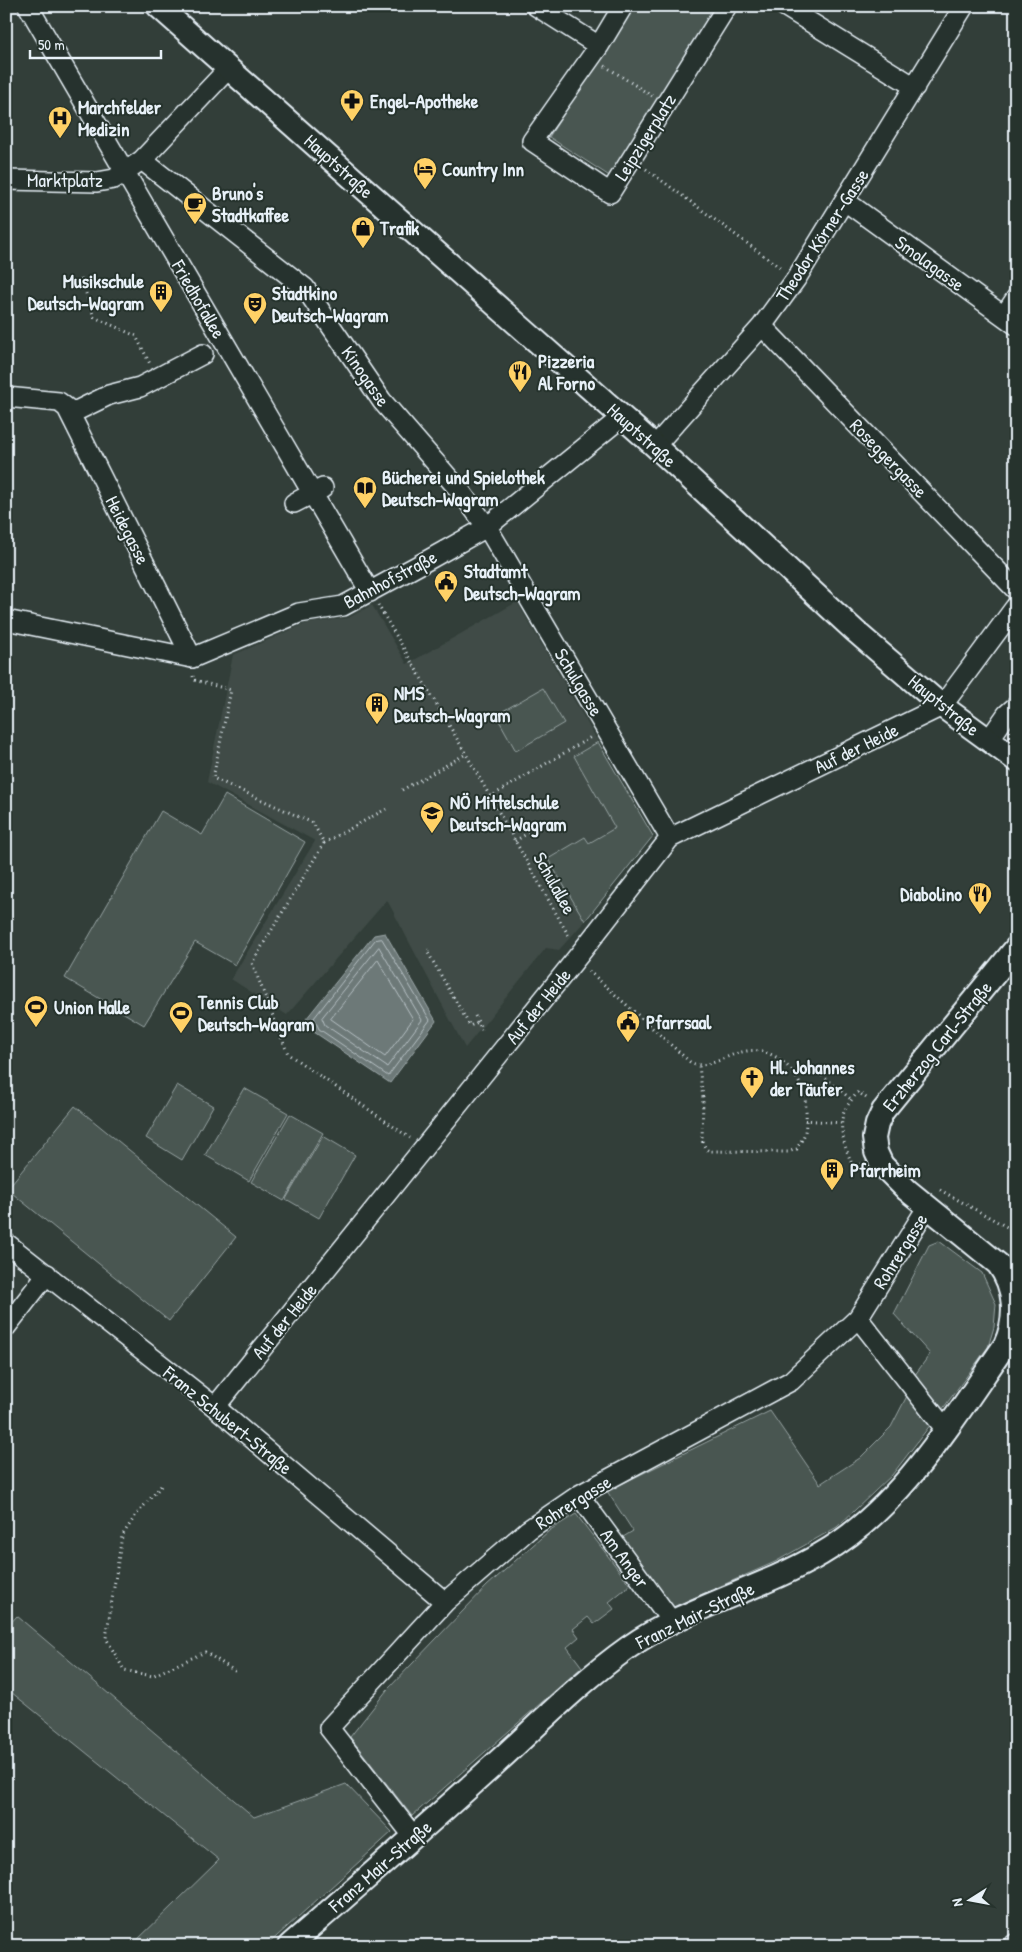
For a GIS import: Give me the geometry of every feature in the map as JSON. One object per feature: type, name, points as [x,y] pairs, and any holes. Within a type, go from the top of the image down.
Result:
[{"type":"main road","name":"Hauptstraße","points":[[158,6],[655,446],[855,631],[942,706],[1016,760]]},
{"type":"main road","name":"Erzherzog Carl-Straße","points":[[878,1159],[874,1138],[877,1124],[883,1112],[1016,948]]},
{"type":"main road","points":[[878,1159],[888,1172],[931,1196],[988,1254],[1010,1271]]},
{"type":"main road","name":"Franz Mair-Straße","points":[[289,1946],[604,1667],[628,1648],[672,1622],[822,1554],[879,1509],[901,1486],[946,1430],[1005,1345],[1010,1334],[1013,1304],[1010,1271]]},
{"type":"street","name":"Friedhofallee","points":[[28,6],[370,592]]},
{"type":"street","points":[[536,6],[595,51],[623,6]]},
{"type":"street","name":"Leipzigerplatz","points":[[595,51],[532,141],[610,193],[728,6]]},
{"type":"street","points":[[784,6],[915,87]]},
{"type":"street","name":"Theodor Körner-Gasse","points":[[655,446],[762,326],[796,280],[964,6]]},
{"type":"street","name":"Marktplatz","points":[[6,180],[97,182],[114,179],[142,160],[228,69]]},
{"type":"street","name":"Kinogasse","points":[[142,160],[305,288],[361,375],[460,492],[487,527]]},
{"type":"street","name":"Smolagasse","points":[[845,201],[1010,321]]},
{"type":"street","points":[[1010,321],[1016,298]]},
{"type":"street","name":"Roseggergasse","points":[[762,326],[1016,590]]},
{"type":"street","points":[[6,396],[66,409],[140,387],[204,354]]},
{"type":"street","name":"Heidegasse","points":[[66,409],[192,658]]},
{"type":"street","name":"Bahnhofstraße","points":[[192,658],[299,613],[343,606],[487,527],[622,417]]},
{"type":"street","points":[[294,502],[322,488],[359,551],[365,548]]},
{"type":"street","name":"Schulgasse","points":[[487,527],[670,838]]},
{"type":"street","points":[[942,706],[1016,606]]},
{"type":"street","points":[[6,620],[192,658]]},
{"type":"street","name":"Auf der Heide","points":[[214,1407],[580,955],[670,838],[942,706]]},
{"type":"street","points":[[988,740],[1007,714],[1016,706]]},
{"type":"street","name":"Rohrergasse","points":[[414,1837],[329,1728],[445,1602],[528,1530],[579,1494],[791,1381],[858,1318],[931,1196]]},
{"type":"street","name":"Franz Schubert-Straße","points":[[6,1243],[214,1407],[445,1602]]},
{"type":"street","points":[[6,1327],[46,1274]]},
{"type":"street","points":[[858,1318],[946,1430]]},
{"type":"street","name":"Am Anger","points":[[579,1494],[672,1622]]},
{"type":"street","points":[[1012,1946],[1016,1943]]},
{"type":"path","points":[[595,51],[666,104]]},
{"type":"path","points":[[631,159],[796,280]]},
{"type":"path","points":[[80,279],[94,317],[136,336],[158,378]]},
{"type":"path","name":"Schulallee","points":[[370,592],[466,754],[588,970],[690,1062],[699,1066]]},
{"type":"path","points":[[192,658],[194,680],[232,690],[213,778],[313,823],[324,842]]},
{"type":"path","points":[[490,797],[606,729]]},
{"type":"path","points":[[402,790],[466,754]]},
{"type":"path","points":[[386,809],[324,842],[252,963],[288,1054],[423,1147]]},
{"type":"path","points":[[515,841],[538,827]]},
{"type":"path","points":[[429,950],[427,951],[470,1026],[478,1022]]},
{"type":"path","points":[[475,1016],[482,1030]]},
{"type":"path","points":[[764,1050],[778,1058],[797,1077],[806,1100],[805,1132],[797,1149],[794,1151],[718,1151],[706,1149],[702,1141],[703,1098],[699,1066],[709,1064],[739,1051],[764,1050]]},
{"type":"path","points":[[797,1077],[813,1068],[852,1100],[844,1112],[842,1123],[844,1144],[853,1167],[878,1159]]},
{"type":"path","points":[[805,1120],[842,1123]]},
{"type":"path","points":[[931,1196],[1016,1232]]},
{"type":"path","points":[[160,1486],[136,1515],[122,1536],[106,1638],[124,1670],[152,1676],[205,1652],[238,1673]]},
{"type":"shaded area","points":[[633,6],[720,6],[611,177],[549,137]]},
{"type":"shaded area","points":[[517,602],[653,836],[585,921],[559,950],[546,948],[465,1048],[387,900],[287,1015],[231,979],[315,841],[207,782],[233,655],[307,623],[348,618],[372,605],[407,664]]},
{"type":"shaded area","points":[[543,688],[564,723],[516,751],[496,715]]},
{"type":"shaded area","points":[[598,742],[653,836],[585,921],[548,859],[585,837],[589,843],[615,828],[574,756]]},
{"type":"shaded area","points":[[225,795],[305,842],[235,965],[195,942],[144,1025],[65,978],[161,811],[202,835]]},
{"type":"shaded area","points":[[177,1085],[213,1106],[182,1160],[146,1138]]},
{"type":"shaded area","points":[[244,1088],[288,1113],[249,1181],[205,1155]]},
{"type":"shaded area","points":[[75,1106],[236,1237],[169,1321],[7,1189]]},
{"type":"shaded area","points":[[290,1114],[323,1133],[284,1201],[251,1182]]},
{"type":"shaded area","points":[[323,1136],[355,1155],[319,1218],[286,1199]]},
{"type":"shaded area","points":[[939,1241],[982,1273],[996,1304],[994,1327],[988,1347],[939,1414],[912,1379],[930,1354],[894,1314],[929,1245]]},
{"type":"shaded area","points":[[908,1394],[931,1424],[892,1475],[837,1527],[775,1562],[671,1608],[623,1537],[633,1531],[607,1491],[770,1411],[820,1484],[860,1458],[891,1427]]},
{"type":"shaded area","points":[[576,1514],[630,1585],[609,1602],[614,1609],[594,1624],[588,1617],[573,1629],[579,1637],[567,1647],[582,1667],[412,1816],[350,1737],[387,1690],[487,1586],[550,1530]]},
{"type":"shaded area","points":[[17,1616],[254,1817],[346,1784],[392,1832],[266,1946],[131,1946],[219,1860],[6,1688],[6,1628]]},
{"type":"water","points":[[385,933],[436,1021],[390,1083],[314,1032],[312,1023],[306,1019],[374,935]]},
{"type":"place","name":"Engel-Apotheke","points":[[352,122]]},
{"type":"place","name":"Marchfelder Medizin","points":[[60,139]]},
{"type":"place","name":"Country Inn","points":[[425,190]]},
{"type":"place","name":"Bruno's Stadtkaffee","points":[[195,225]]},
{"type":"place","name":"Trafik","points":[[363,249]]},
{"type":"place","name":"Musikschule Deutsch-Wagram","points":[[161,313]]},
{"type":"place","name":"Stadtkino Deutsch-Wagram","points":[[255,325]]},
{"type":"place","name":"Pizzeria Al Forno","points":[[520,393]]},
{"type":"place","name":"Bücherei und Spielothek Deutsch-Wagram","points":[[365,509]]},
{"type":"place","name":"Stadtamt Deutsch-Wagram","points":[[446,603]]},
{"type":"place","name":"NMS Deutsch-Wagram","points":[[377,725]]},
{"type":"place","name":"NÖ Mittelschule Deutsch-Wagram","points":[[432,834]]},
{"type":"place","name":"Diabolino","points":[[980,915]]},
{"type":"place","name":"Union Halle","points":[[36,1028]]},
{"type":"place","name":"Tennis Club Deutsch-Wagram","points":[[181,1034]]},
{"type":"place","name":"Pfarrsaal","points":[[628,1043]]},
{"type":"place","name":"Hl. Johannes der Täufer","points":[[752,1099]]},
{"type":"place","name":"Pfarrheim","points":[[832,1191]]}]
